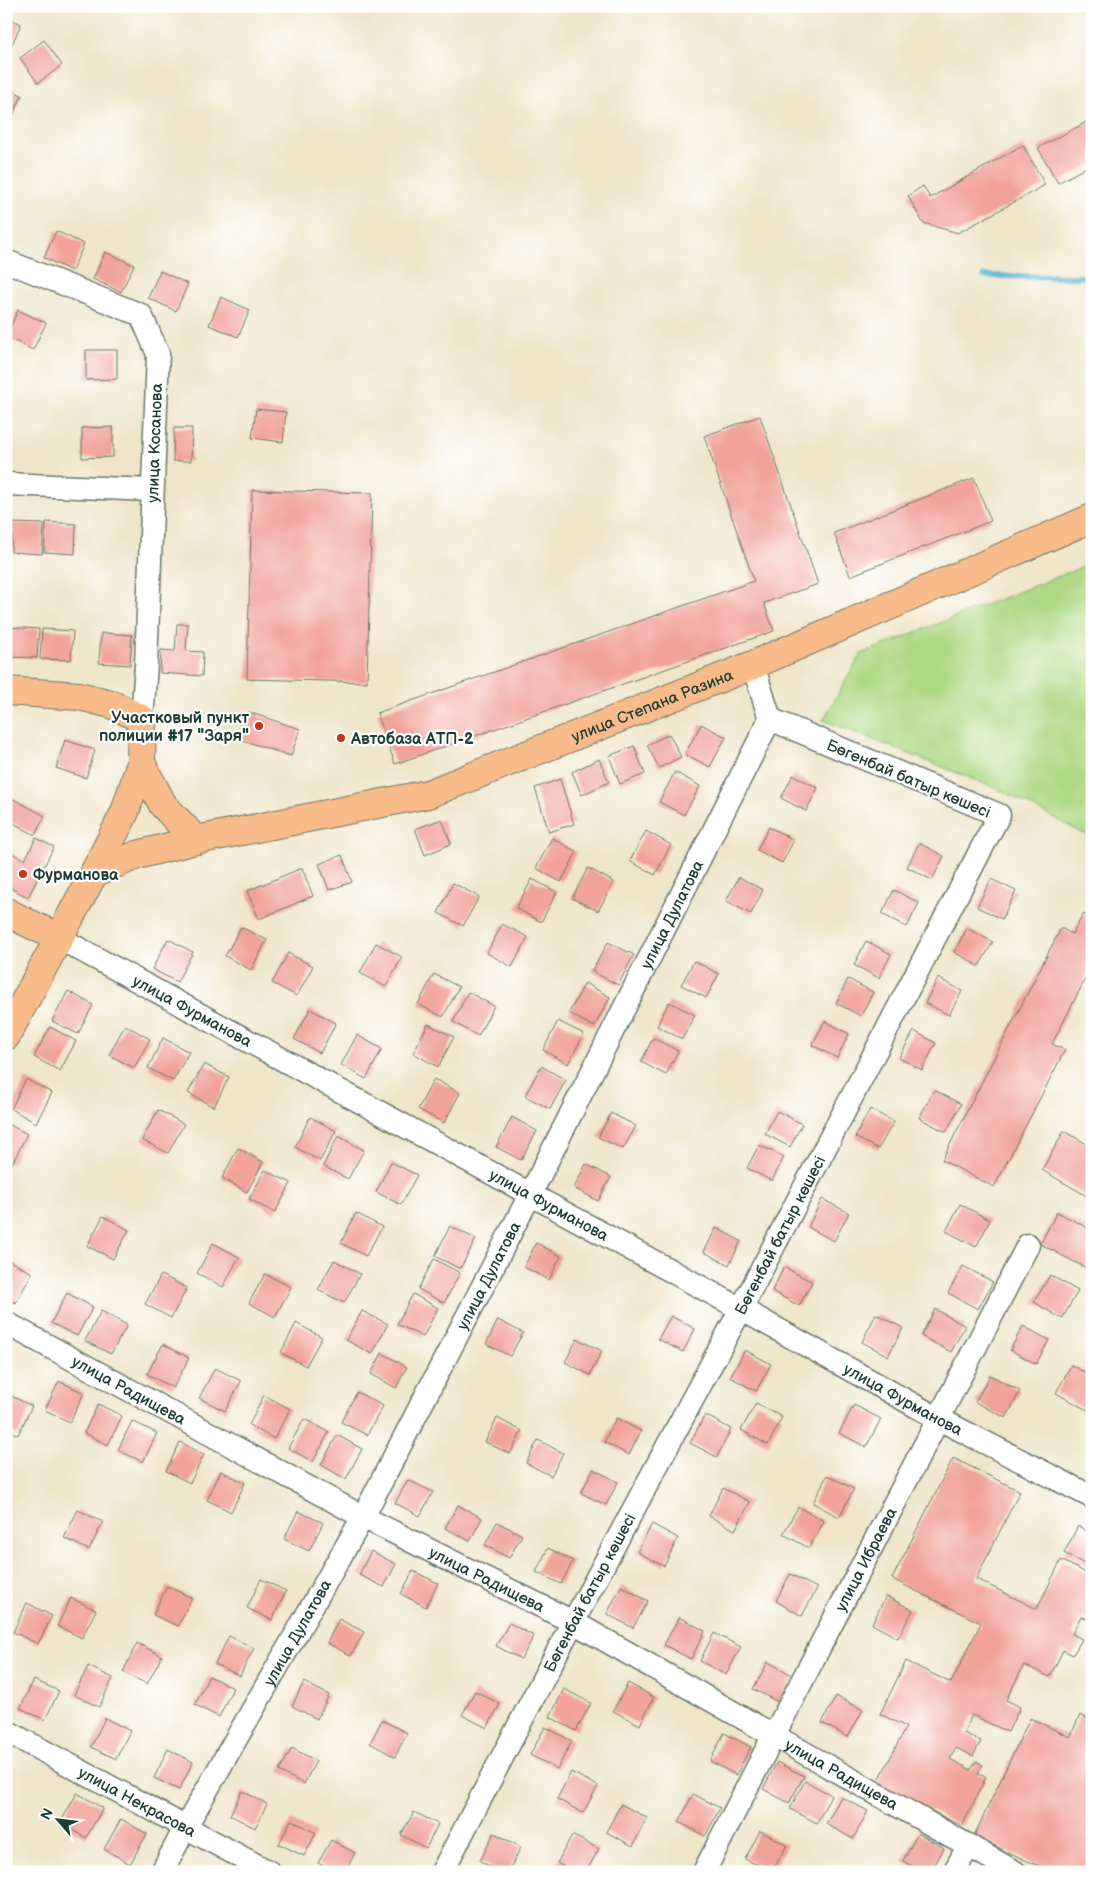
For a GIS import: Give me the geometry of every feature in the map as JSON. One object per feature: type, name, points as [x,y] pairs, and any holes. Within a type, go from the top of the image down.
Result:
[{"type":"main road","name":"улица Степана Разина","points":[[94,873],[137,855],[196,840],[428,794],[753,665],[1092,518]]},
{"type":"main road","points":[[6,691],[79,696],[111,704],[142,719],[141,764],[125,812],[6,1036]]},
{"type":"main road","points":[[141,764],[163,805],[196,840]]},
{"type":"main road","name":"улица Фурманова","points":[[6,912],[59,938]]},
{"type":"street","name":"улица Косанова","points":[[6,261],[141,315],[158,354],[151,490],[146,665],[142,719]]},
{"type":"street","points":[[6,484],[151,490]]},
{"type":"street","points":[[753,665],[770,720]]},
{"type":"street","name":"улица Дулатова","points":[[162,1872],[185,1828],[363,1516],[530,1194],[770,720]]},
{"type":"street","name":"Бөгенбай батыр көшесі","points":[[442,1872],[572,1622],[741,1309],[999,815],[770,720]]},
{"type":"street","name":"улица Фурманова","points":[[59,938],[741,1309],[939,1419],[1092,1497]]},
{"type":"street","name":"улица Ибраева","points":[[704,1872],[1028,1245]]},
{"type":"street","name":"улица Радищева","points":[[6,1323],[363,1516],[572,1622],[774,1734],[1015,1872]]},
{"type":"street","name":"улица Некрасова","points":[[6,1731],[269,1872]]},
{"type":"street","points":[[954,1872],[969,1845]]},
{"type":"green space","points":[[1092,563],[1092,838],[998,789],[823,720],[861,654]]},
{"type":"building","points":[[6,17],[21,24],[9,51],[6,50]]},
{"type":"building","points":[[44,40],[62,65],[38,83],[20,58]]},
{"type":"building","points":[[6,88],[22,95],[10,122],[6,120]]},
{"type":"building","points":[[1092,119],[1092,164],[1058,183],[1038,148]]},
{"type":"building","points":[[1023,145],[1045,185],[958,233],[923,223],[908,196],[923,186],[930,198]]},
{"type":"building","points":[[56,231],[84,244],[72,271],[44,258]]},
{"type":"building","points":[[105,252],[134,265],[121,292],[93,279]]},
{"type":"building","points":[[160,271],[188,284],[176,311],[148,298]]},
{"type":"building","points":[[221,297],[250,310],[238,337],[209,325]]},
{"type":"building","points":[[18,310],[46,323],[33,350],[6,337]]},
{"type":"building","points":[[86,350],[117,350],[117,379],[86,380]]},
{"type":"building","points":[[256,409],[286,412],[283,442],[252,438]]},
{"type":"building","points":[[760,416],[818,584],[764,603],[774,631],[395,764],[377,713],[754,581],[704,436]]},
{"type":"building","points":[[6,424],[9,424],[9,454],[6,454]]},
{"type":"building","points":[[113,427],[113,457],[82,458],[82,428]]},
{"type":"building","points":[[174,428],[192,428],[191,461],[173,461]]},
{"type":"building","points":[[974,478],[991,521],[850,576],[834,533]]},
{"type":"building","points":[[252,490],[372,493],[367,682],[247,679]]},
{"type":"building","points":[[46,522],[76,524],[75,554],[44,552]]},
{"type":"building","points":[[13,523],[44,524],[42,554],[11,552]]},
{"type":"building","points":[[177,624],[188,624],[186,651],[203,652],[202,676],[160,673],[161,650],[175,651]]},
{"type":"building","points":[[8,627],[39,629],[37,658],[7,657]]},
{"type":"building","points":[[42,629],[73,631],[71,660],[40,659]]},
{"type":"building","points":[[101,633],[132,635],[130,665],[99,663]]},
{"type":"building","points":[[248,712],[300,729],[291,756],[239,739]]},
{"type":"building","points":[[701,724],[726,737],[710,767],[685,754]]},
{"type":"building","points":[[669,734],[681,757],[659,768],[647,745]]},
{"type":"building","points":[[65,740],[95,750],[86,778],[56,768]]},
{"type":"building","points":[[634,746],[645,774],[620,784],[609,756]]},
{"type":"building","points":[[599,759],[609,782],[582,795],[572,772]]},
{"type":"building","points":[[675,772],[700,786],[684,815],[659,802]]},
{"type":"building","points":[[793,775],[818,788],[806,811],[781,798]]},
{"type":"building","points":[[560,779],[574,824],[549,832],[535,788]]},
{"type":"building","points":[[6,795],[45,816],[35,835],[6,819]]},
{"type":"building","points":[[442,819],[451,844],[425,855],[415,829]]},
{"type":"building","points":[[769,827],[794,840],[782,863],[757,850]]},
{"type":"building","points":[[646,831],[671,845],[655,875],[630,861]]},
{"type":"building","name":"Фурманова","points":[[36,838],[54,847],[28,897],[6,886],[6,861],[11,853],[25,860]]},
{"type":"building","points":[[552,838],[577,852],[561,882],[536,868]]},
{"type":"building","points":[[919,843],[944,856],[932,880],[907,867]]},
{"type":"building","points":[[342,855],[352,882],[329,890],[319,864]]},
{"type":"building","points":[[302,868],[313,896],[259,919],[247,891]]},
{"type":"building","points":[[588,868],[614,882],[598,911],[572,898]]},
{"type":"building","points":[[739,877],[763,890],[751,914],[726,901]]},
{"type":"building","points":[[532,879],[557,892],[541,922],[516,908]]},
{"type":"building","points":[[991,879],[1016,891],[1002,919],[977,907]]},
{"type":"building","points":[[453,883],[479,897],[463,926],[438,913]]},
{"type":"building","points":[[894,890],[919,903],[907,927],[882,914]]},
{"type":"building","points":[[1083,914],[1092,918],[1092,941],[1089,947],[1092,949],[1092,966],[1052,1044],[1065,1050],[994,1187],[942,1160],[1061,928],[1072,934]]},
{"type":"building","points":[[502,924],[528,937],[512,967],[487,953]]},
{"type":"building","points":[[241,927],[267,940],[251,970],[225,956]]},
{"type":"building","points":[[967,928],[993,942],[979,966],[954,952]]},
{"type":"building","points":[[168,939],[193,952],[177,982],[152,969]]},
{"type":"building","points":[[866,941],[891,954],[879,978],[854,965]]},
{"type":"building","points":[[608,942],[634,955],[618,985],[592,971]]},
{"type":"building","points":[[376,943],[402,957],[386,987],[360,973]]},
{"type":"building","points":[[288,953],[313,966],[297,996],[272,983]]},
{"type":"building","points":[[694,961],[719,974],[706,998],[681,985]]},
{"type":"building","points":[[434,974],[459,987],[443,1017],[418,1004]]},
{"type":"building","points":[[938,978],[962,991],[949,1015],[925,1003]]},
{"type":"building","points":[[848,979],[873,992],[861,1016],[836,1003]]},
{"type":"building","points":[[585,983],[610,997],[594,1027],[569,1013]]},
{"type":"building","points":[[68,991],[93,1005],[78,1034],[52,1021]]},
{"type":"building","points":[[468,992],[494,1006],[478,1036],[453,1022]]},
{"type":"building","points":[[669,1002],[695,1015],[682,1039],[657,1026]]},
{"type":"building","points":[[310,1009],[336,1023],[320,1053],[294,1039]]},
{"type":"building","points":[[558,1021],[584,1034],[568,1064],[543,1050]]},
{"type":"building","points":[[825,1021],[849,1034],[837,1058],[812,1045]]},
{"type":"building","points":[[428,1024],[454,1037],[438,1067],[413,1053]]},
{"type":"building","points":[[125,1025],[150,1039],[134,1068],[109,1055]]},
{"type":"building","points":[[50,1027],[76,1041],[60,1071],[34,1057]]},
{"type":"building","points":[[914,1031],[936,1043],[922,1070],[899,1058]]},
{"type":"building","points":[[357,1035],[382,1049],[366,1079],[341,1065]]},
{"type":"building","points":[[163,1038],[189,1052],[173,1081],[148,1068]]},
{"type":"building","points":[[653,1038],[678,1051],[666,1075],[641,1062]]},
{"type":"building","points":[[204,1064],[229,1077],[214,1107],[188,1093]]},
{"type":"building","points":[[541,1066],[566,1080],[550,1109],[525,1096]]},
{"type":"building","points":[[26,1079],[52,1093],[36,1123],[11,1109]]},
{"type":"building","points":[[434,1079],[460,1093],[444,1123],[418,1109]]},
{"type":"building","points":[[934,1090],[961,1104],[946,1132],[919,1118]]},
{"type":"building","points":[[870,1109],[894,1122],[878,1149],[855,1137]]},
{"type":"building","points":[[158,1110],[184,1124],[168,1153],[142,1140]]},
{"type":"building","points":[[777,1111],[802,1124],[790,1147],[765,1134]]},
{"type":"building","points":[[611,1113],[636,1126],[623,1149],[598,1137]]},
{"type":"building","points":[[310,1117],[336,1131],[320,1161],[295,1147]]},
{"type":"building","points":[[512,1117],[537,1131],[521,1160],[496,1147]]},
{"type":"building","points":[[6,1123],[27,1134],[12,1164],[6,1161]]},
{"type":"building","points":[[1064,1131],[1092,1147],[1092,1199],[1042,1170]]},
{"type":"building","points":[[338,1136],[364,1150],[348,1179],[323,1166]]},
{"type":"building","points":[[759,1145],[784,1157],[772,1181],[747,1168]]},
{"type":"building","points":[[238,1148],[263,1162],[247,1192],[222,1178]]},
{"type":"building","points":[[391,1162],[417,1175],[401,1205],[376,1192]]},
{"type":"building","points":[[586,1164],[611,1177],[598,1201],[574,1188]]},
{"type":"building","points":[[265,1170],[291,1183],[275,1213],[249,1199]]},
{"type":"building","points":[[822,1199],[849,1213],[834,1241],[808,1227]]},
{"type":"building","points":[[960,1204],[990,1220],[976,1247],[946,1231]]},
{"type":"building","points":[[1057,1212],[1092,1230],[1092,1271],[1040,1244]]},
{"type":"building","points":[[356,1213],[382,1227],[366,1256],[341,1243]]},
{"type":"building","points":[[103,1216],[129,1230],[113,1259],[87,1246]]},
{"type":"building","points":[[450,1226],[476,1239],[460,1269],[435,1256]]},
{"type":"building","points":[[716,1228],[741,1241],[729,1265],[704,1252]]},
{"type":"building","points":[[213,1243],[239,1257],[223,1287],[197,1273]]},
{"type":"building","points":[[536,1243],[561,1256],[549,1280],[524,1267]]},
{"type":"building","points":[[6,1259],[32,1273],[16,1303],[6,1298]]},
{"type":"building","points":[[434,1259],[460,1273],[444,1303],[418,1289]]},
{"type":"building","points":[[334,1260],[360,1274],[344,1303],[318,1290]]},
{"type":"building","points":[[963,1266],[993,1282],[978,1309],[948,1293]]},
{"type":"building","points":[[784,1267],[812,1282],[799,1306],[772,1291]]},
{"type":"building","points":[[265,1274],[291,1287],[275,1317],[249,1303]]},
{"type":"building","points":[[161,1275],[187,1288],[171,1318],[145,1304]]},
{"type":"building","points":[[1050,1275],[1078,1291],[1062,1319],[1034,1302]]},
{"type":"building","points":[[67,1293],[93,1307],[77,1336],[51,1323]]},
{"type":"building","points":[[413,1294],[438,1308],[423,1337],[397,1324]]},
{"type":"building","points":[[935,1309],[965,1326],[951,1352],[921,1336]]},
{"type":"building","points":[[101,1311],[127,1325],[111,1354],[85,1341]]},
{"type":"building","points":[[362,1311],[388,1324],[372,1354],[346,1340]]},
{"type":"building","points":[[876,1314],[903,1328],[888,1356],[862,1342]]},
{"type":"building","points":[[671,1316],[695,1329],[683,1352],[658,1339]]},
{"type":"building","points":[[498,1320],[523,1333],[510,1356],[486,1344]]},
{"type":"building","points":[[296,1323],[322,1337],[306,1366],[281,1353]]},
{"type":"building","points":[[1023,1326],[1049,1340],[1036,1364],[1010,1350]]},
{"type":"building","points":[[577,1339],[602,1351],[590,1375],[565,1362]]},
{"type":"building","points":[[163,1344],[189,1358],[173,1388],[147,1374]]},
{"type":"building","points":[[745,1350],[771,1364],[756,1391],[730,1377]]},
{"type":"building","points":[[382,1353],[407,1367],[396,1388],[371,1374]]},
{"type":"building","points":[[1071,1365],[1092,1376],[1092,1402],[1087,1410],[1056,1393]]},
{"type":"building","points":[[215,1368],[241,1381],[225,1411],[199,1398]]},
{"type":"building","points":[[990,1375],[1020,1391],[1006,1418],[975,1402]]},
{"type":"building","points":[[59,1381],[84,1393],[70,1422],[45,1410]]},
{"type":"building","points":[[357,1392],[383,1406],[367,1435],[341,1422]]},
{"type":"building","points":[[7,1394],[32,1406],[18,1435],[6,1429]]},
{"type":"building","points":[[264,1395],[290,1409],[274,1439],[249,1425]]},
{"type":"building","points":[[756,1403],[782,1417],[768,1445],[741,1430]]},
{"type":"building","points":[[98,1404],[122,1416],[108,1445],[84,1433]]},
{"type":"building","points":[[854,1405],[881,1419],[866,1447],[839,1433]]},
{"type":"building","points":[[705,1415],[731,1429],[717,1457],[690,1443]]},
{"type":"building","points":[[497,1418],[522,1431],[510,1454],[485,1442]]},
{"type":"building","points":[[616,1418],[641,1431],[629,1455],[604,1442]]},
{"type":"building","points":[[304,1419],[329,1432],[313,1462],[288,1448]]},
{"type":"building","points":[[132,1421],[157,1433],[143,1462],[118,1450]]},
{"type":"building","points":[[337,1435],[362,1449],[346,1479],[321,1465]]},
{"type":"building","points":[[538,1440],[563,1453],[551,1476],[526,1463]]},
{"type":"building","points":[[180,1442],[204,1455],[190,1483],[166,1471]]},
{"type":"building","points":[[953,1458],[1020,1491],[976,1579],[1037,1609],[1061,1560],[1092,1576],[1092,1621],[1081,1616],[1072,1634],[1082,1639],[1073,1655],[1063,1650],[1050,1677],[1024,1665],[1006,1700],[1020,1707],[1008,1732],[972,1715],[964,1733],[981,1741],[973,1756],[956,1748],[950,1759],[971,1770],[976,1761],[983,1765],[978,1774],[986,1777],[962,1826],[877,1784],[906,1727],[880,1714],[906,1661],[951,1683],[981,1623],[892,1579]]},
{"type":"building","points":[[593,1469],[618,1482],[606,1505],[581,1493]]},
{"type":"building","points":[[221,1471],[245,1483],[231,1512],[207,1500]]},
{"type":"building","points":[[827,1475],[854,1489],[839,1517],[813,1503]]},
{"type":"building","points":[[408,1480],[433,1492],[420,1516],[395,1503]]},
{"type":"building","points":[[723,1488],[750,1502],[735,1530],[709,1516]]},
{"type":"building","points":[[458,1505],[482,1518],[470,1541],[445,1528]]},
{"type":"building","points":[[798,1507],[824,1521],[809,1548],[783,1534]]},
{"type":"building","points":[[78,1510],[103,1522],[89,1550],[64,1538]]},
{"type":"building","points":[[298,1511],[323,1523],[309,1551],[284,1539]]},
{"type":"building","points":[[497,1522],[522,1535],[509,1558],[485,1545]]},
{"type":"building","points":[[652,1524],[678,1538],[664,1566],[637,1552]]},
{"type":"building","points":[[1078,1526],[1092,1534],[1092,1568],[1064,1553]]},
{"type":"building","points":[[548,1548],[573,1561],[561,1584],[536,1572]]},
{"type":"building","points":[[371,1551],[396,1564],[384,1587],[359,1575]]},
{"type":"building","points":[[413,1571],[438,1583],[426,1607],[401,1594]]},
{"type":"building","points":[[790,1574],[817,1588],[802,1616],[776,1601]]},
{"type":"building","points":[[261,1579],[286,1591],[272,1620],[247,1608]]},
{"type":"building","points":[[167,1586],[192,1598],[178,1626],[153,1615]]},
{"type":"building","points":[[621,1586],[648,1601],[633,1628],[607,1614]]},
{"type":"building","points":[[886,1596],[913,1610],[898,1638],[872,1624]]},
{"type":"building","points":[[71,1598],[96,1610],[82,1638],[57,1626]]},
{"type":"building","points":[[27,1603],[52,1616],[38,1644],[13,1632]]},
{"type":"building","points":[[679,1617],[705,1631],[691,1659],[664,1645]]},
{"type":"building","points":[[339,1619],[364,1632],[351,1656],[327,1643]]},
{"type":"building","points":[[509,1623],[534,1636],[521,1659],[496,1646]]},
{"type":"building","points":[[714,1633],[741,1647],[726,1675],[700,1661]]},
{"type":"building","points":[[229,1636],[254,1648],[240,1676],[215,1664]]},
{"type":"building","points":[[137,1643],[162,1656],[147,1684],[123,1672]]},
{"type":"building","points":[[768,1662],[794,1676],[780,1703],[753,1689]]},
{"type":"building","points":[[88,1666],[113,1678],[99,1707],[74,1695]]},
{"type":"building","points":[[209,1676],[233,1688],[219,1717],[195,1705]]},
{"type":"building","points":[[34,1680],[59,1691],[45,1720],[20,1708]]},
{"type":"building","points":[[304,1682],[329,1695],[317,1719],[292,1706]]},
{"type":"building","points":[[628,1683],[654,1697],[640,1725],[613,1711]]},
{"type":"building","points":[[564,1689],[591,1703],[576,1731],[550,1717]]},
{"type":"building","points":[[475,1691],[500,1704],[487,1728],[462,1715]]},
{"type":"building","points":[[836,1696],[863,1710],[848,1737],[822,1723]]},
{"type":"building","points":[[1080,1715],[1092,1720],[1092,1745],[1090,1749],[1092,1750],[1092,1872],[1051,1872],[974,1836],[1030,1718],[1070,1737]]},
{"type":"building","points":[[105,1718],[130,1731],[116,1759],[91,1747]]},
{"type":"building","points":[[382,1720],[407,1733],[395,1757],[370,1743]]},
{"type":"building","points":[[545,1727],[572,1741],[557,1769],[530,1755]]},
{"type":"building","points":[[724,1733],[751,1747],[736,1775],[710,1761]]},
{"type":"building","points":[[292,1748],[316,1761],[304,1784],[279,1771]]},
{"type":"building","points":[[168,1749],[193,1762],[179,1790],[154,1778]]},
{"type":"building","points":[[777,1762],[804,1776],[789,1803],[763,1789]]},
{"type":"building","points":[[571,1772],[598,1786],[583,1813],[557,1799]]},
{"type":"building","points":[[805,1781],[831,1795],[817,1823],[790,1809]]},
{"type":"building","points":[[242,1791],[267,1804],[255,1828],[230,1815]]},
{"type":"building","points":[[77,1793],[103,1808],[86,1838],[60,1823]]},
{"type":"building","points":[[693,1794],[720,1808],[705,1836],[679,1822]]},
{"type":"building","points":[[841,1797],[868,1811],[853,1839],[826,1824]]},
{"type":"building","points":[[621,1804],[647,1818],[633,1846],[606,1832]]},
{"type":"building","points":[[414,1812],[438,1824],[426,1848],[401,1835]]},
{"type":"building","points":[[121,1819],[147,1834],[130,1864],[104,1849]]},
{"type":"building","points":[[291,1820],[316,1833],[304,1856],[279,1844]]},
{"type":"building","points":[[760,1831],[787,1845],[772,1872],[745,1859]]},
{"type":"building","points":[[494,1833],[521,1847],[508,1872],[500,1872],[480,1861]]},
{"type":"building","points":[[918,1833],[944,1848],[931,1872],[923,1872],[903,1861]]},
{"type":"building","points":[[572,1835],[599,1849],[586,1872],[574,1872],[557,1863]]},
{"type":"building","points":[[331,1840],[355,1853],[345,1872],[335,1872],[318,1863]]},
{"type":"waterway","points":[[984,276],[1092,277]]},
{"type":"place","name":"Участковый пункт полиции #17 \"Заря\"","points":[[259,726]]},
{"type":"place","name":"Автобаза АТП-2","points":[[341,738]]},
{"type":"place","name":"Фурманова","points":[[23,874]]}]
